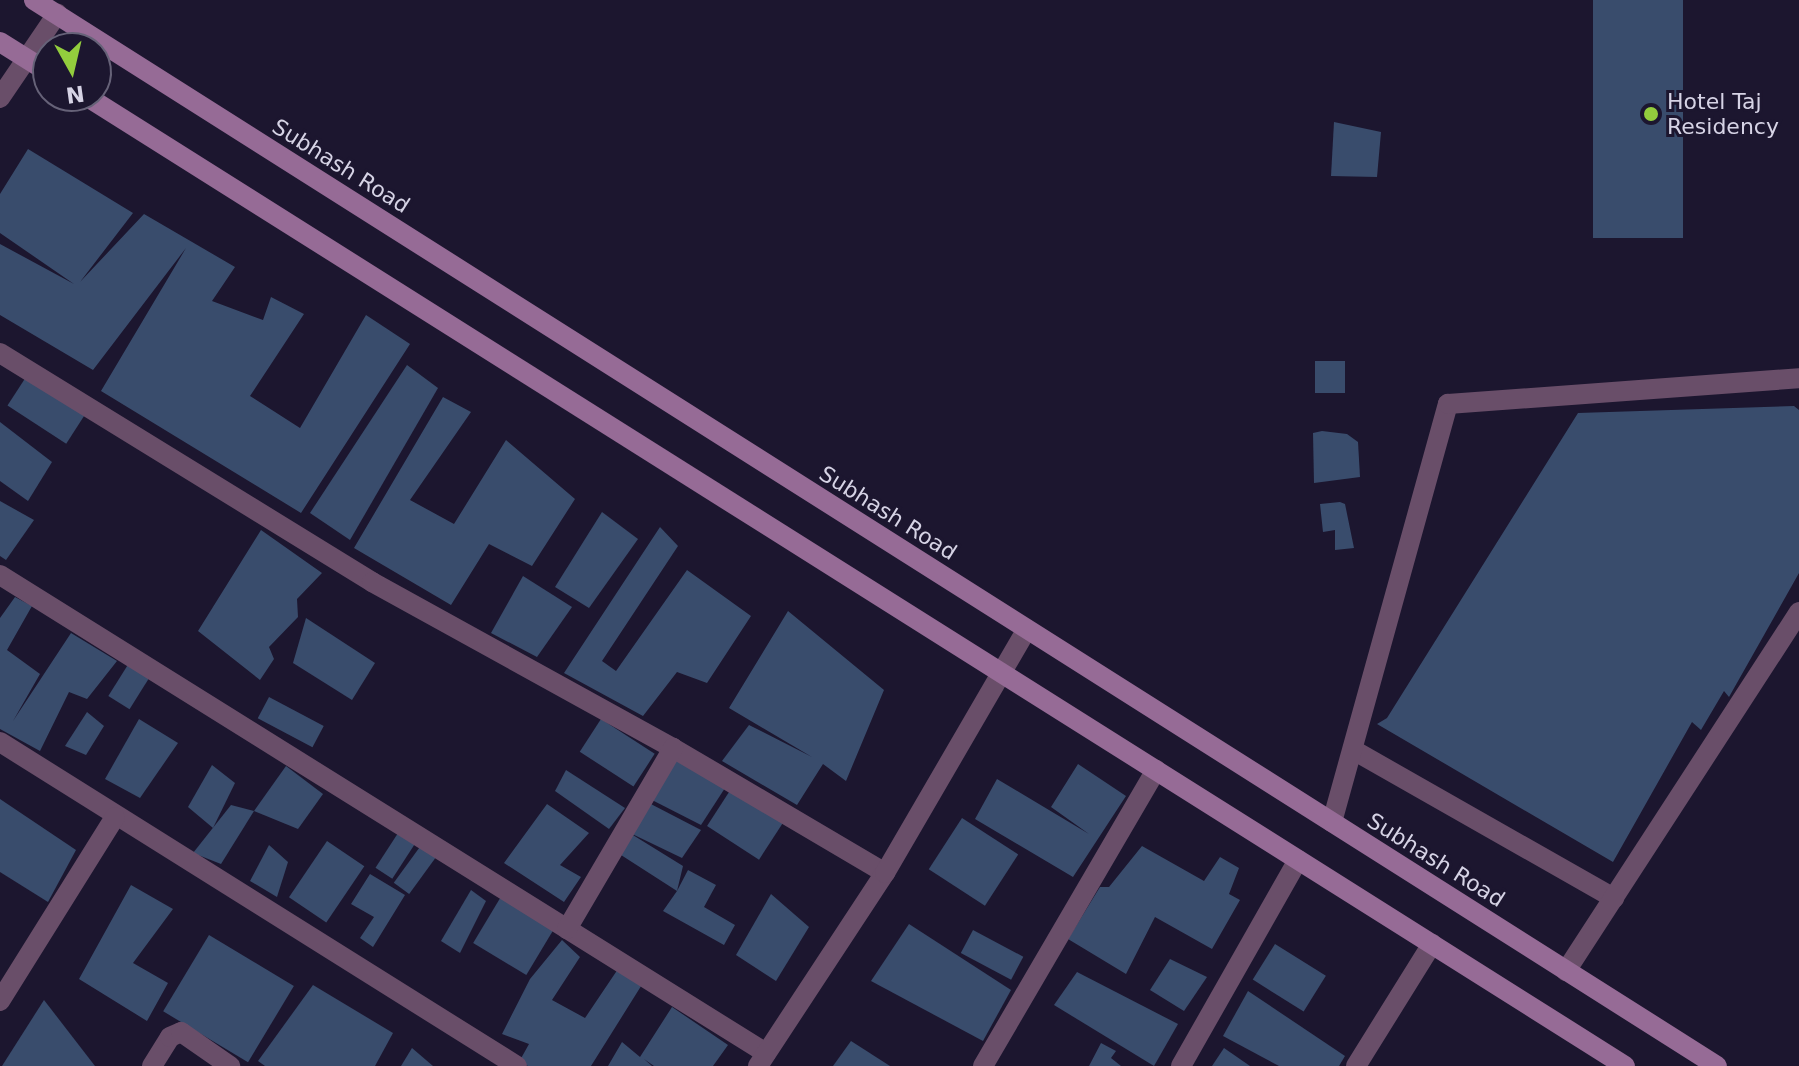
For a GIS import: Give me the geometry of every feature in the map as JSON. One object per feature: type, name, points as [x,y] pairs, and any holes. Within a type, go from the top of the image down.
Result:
[{"type":"street","name":"Subhash Road","points":[[34,0],[1717,1066]]},
{"type":"street","points":[[0,98],[57,14]]},
{"type":"street","points":[[0,42],[32,62]]},
{"type":"street","points":[[111,112],[1625,1066]]},
{"type":"street","points":[[0,353],[372,582],[673,748],[885,873]]},
{"type":"street","points":[[1332,822],[1355,751],[1448,404],[1799,378]]},
{"type":"street","points":[[0,575],[567,929],[762,1060],[885,873],[1027,629]]},
{"type":"street","points":[[1566,971],[1799,612]]},
{"type":"street","points":[[0,742],[506,1063]]},
{"type":"street","points":[[567,929],[673,748]]},
{"type":"street","points":[[1355,751],[1614,898]]},
{"type":"street","points":[[983,1066],[1156,770]]},
{"type":"street","points":[[0,1001],[115,817]]},
{"type":"street","points":[[1181,1066],[1298,860]]},
{"type":"street","points":[[1356,1066],[1432,944]]},
{"type":"street","points":[[152,1066],[170,1037],[181,1032],[230,1066]]},
{"type":"building","name":"Hotel Taj Residency","points":[[1593,0],[1683,0],[1683,238],[1593,238]]},
{"type":"building","points":[[1334,122],[1381,132],[1377,177],[1331,176]]},
{"type":"building","points":[[28,149],[133,213],[80,282],[144,214],[235,267],[212,301],[263,320],[271,297],[304,314],[250,396],[300,428],[366,315],[410,344],[301,513],[101,391],[186,248],[93,370],[0,315],[0,244],[74,284],[0,233],[0,194]]},
{"type":"building","points":[[1315,361],[1345,361],[1345,393],[1315,393]]},
{"type":"building","points":[[407,365],[438,388],[350,540],[310,513]]},
{"type":"building","points":[[26,377],[85,415],[66,444],[7,406]]},
{"type":"building","points":[[443,397],[471,412],[410,500],[454,524],[506,440],[575,499],[532,566],[489,544],[451,605],[354,548]]},
{"type":"building","points":[[1794,406],[1799,410],[1799,573],[1729,697],[1724,691],[1701,730],[1692,722],[1613,862],[1377,724],[1387,718],[1578,413]]},
{"type":"building","points":[[0,422],[52,462],[28,501],[0,481]]},
{"type":"building","points":[[1313,433],[1347,434],[1358,442],[1360,477],[1314,483]]},
{"type":"building","points":[[0,501],[34,520],[6,560],[0,556]]},
{"type":"building","points":[[1320,504],[1345,504],[1354,548],[1335,550],[1335,530],[1323,532]]},
{"type":"building","points":[[602,512],[638,539],[589,608],[555,587]]},
{"type":"building","points":[[660,527],[678,546],[602,661],[616,671],[687,570],[751,616],[707,683],[677,672],[643,716],[564,673]]},
{"type":"building","points":[[261,530],[322,573],[297,599],[298,617],[269,647],[274,659],[260,680],[198,631]]},
{"type":"building","points":[[523,576],[572,607],[537,657],[491,633]]},
{"type":"building","points":[[15,597],[32,606],[7,650],[40,674],[13,721],[71,633],[117,661],[87,699],[69,692],[40,751],[0,729],[0,618]]},
{"type":"building","points":[[788,611],[884,690],[846,781],[823,764],[797,805],[722,761],[749,725],[812,757],[729,708]]},
{"type":"building","points":[[306,618],[375,663],[352,700],[293,663]]},
{"type":"building","points":[[129,663],[150,676],[130,709],[108,696]]},
{"type":"building","points":[[269,697],[324,726],[312,747],[258,718]]},
{"type":"building","points":[[87,712],[104,726],[86,755],[65,746]]},
{"type":"building","points":[[139,719],[178,743],[140,798],[105,779]]},
{"type":"building","points":[[601,719],[655,754],[633,787],[580,752]]},
{"type":"building","points":[[675,756],[725,788],[701,825],[652,800]]},
{"type":"building","points":[[1078,764],[1126,796],[1073,877],[975,819],[997,779],[1089,834],[1051,807]]},
{"type":"building","points":[[212,765],[235,783],[213,828],[188,807]]},
{"type":"building","points":[[286,766],[323,794],[298,829],[254,811]]},
{"type":"building","points":[[566,770],[625,808],[609,829],[555,791]]},
{"type":"building","points":[[731,789],[783,823],[759,860],[707,826]]},
{"type":"building","points":[[0,799],[76,850],[48,902],[0,872]]},
{"type":"building","points":[[647,802],[701,830],[682,858],[628,832]]},
{"type":"building","points":[[547,804],[589,833],[560,865],[581,877],[564,902],[504,863]]},
{"type":"building","points":[[231,805],[254,811],[221,864],[193,853]]},
{"type":"building","points":[[962,818],[1018,854],[985,906],[929,869]]},
{"type":"building","points":[[400,830],[417,841],[392,879],[375,868]]},
{"type":"building","points":[[628,832],[683,866],[677,891],[621,855]]},
{"type":"building","points":[[327,841],[364,866],[326,923],[289,897]]},
{"type":"building","points":[[422,844],[437,855],[409,894],[394,883]]},
{"type":"building","points":[[269,845],[288,862],[277,897],[250,881]]},
{"type":"building","points":[[1142,846],[1204,881],[1220,857],[1239,868],[1229,894],[1240,900],[1212,949],[1155,917],[1126,974],[1068,939],[1100,887],[1109,887]]},
{"type":"building","points":[[688,870],[716,885],[704,907],[735,925],[724,945],[663,911]]},
{"type":"building","points":[[370,874],[405,895],[373,947],[360,938],[374,917],[351,904]]},
{"type":"building","points":[[131,885],[173,909],[133,963],[168,983],[147,1021],[79,979]]},
{"type":"building","points":[[471,890],[486,901],[460,953],[441,941]]},
{"type":"building","points":[[771,894],[809,927],[776,981],[736,955]]},
{"type":"building","points":[[502,895],[555,927],[526,975],[473,943]]},
{"type":"building","points":[[909,924],[1011,990],[983,1041],[871,981]]},
{"type":"building","points":[[973,930],[1023,957],[1011,980],[961,953]]},
{"type":"building","points":[[209,935],[294,986],[248,1062],[163,1011]]},
{"type":"building","points":[[562,940],[580,957],[552,1000],[585,1018],[618,969],[643,983],[591,1066],[528,1066],[519,1062],[529,1044],[502,1034],[530,979]]},
{"type":"building","points":[[1275,944],[1326,976],[1304,1011],[1253,980]]},
{"type":"building","points":[[1170,959],[1207,977],[1184,1011],[1150,990]]},
{"type":"building","points":[[1077,972],[1178,1024],[1154,1066],[1054,1005]]},
{"type":"building","points":[[313,985],[393,1033],[375,1066],[265,1066],[258,1061]]},
{"type":"building","points":[[1248,991],[1345,1056],[1339,1066],[1279,1066],[1223,1036]]},
{"type":"building","points":[[44,1000],[95,1066],[2,1066]]},
{"type":"building","points":[[672,1007],[728,1045],[713,1066],[654,1066],[644,1059],[652,1066],[608,1066],[622,1042],[640,1057]]},
{"type":"building","points":[[851,1041],[890,1066],[833,1066]]},
{"type":"building","points":[[1101,1043],[1116,1051],[1111,1058],[1121,1066],[1089,1066]]},
{"type":"building","points":[[412,1048],[433,1066],[401,1066]]},
{"type":"building","points":[[1224,1048],[1250,1066],[1212,1066]]},
{"type":"place","name":"Hotel Taj Residency","points":[[1651,114]]}]
